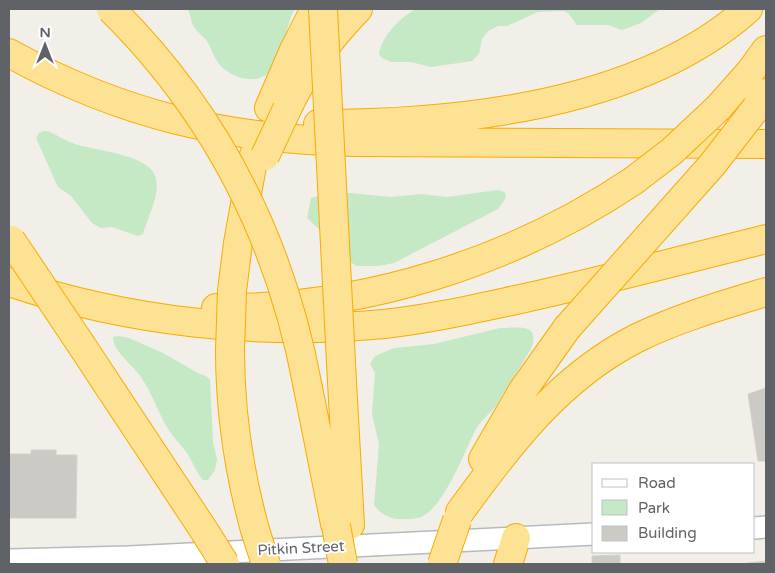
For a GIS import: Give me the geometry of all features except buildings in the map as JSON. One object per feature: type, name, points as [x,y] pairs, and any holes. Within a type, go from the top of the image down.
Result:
[{"type":"highway","points":[[111,9],[152,52],[182,91],[220,148],[246,194],[268,244],[288,302],[353,564]]},
{"type":"highway","points":[[266,564],[245,491],[237,443],[230,350],[232,291],[246,202],[260,156],[278,109],[294,50],[315,9]]},
{"type":"highway","points":[[323,9],[342,382],[344,564]]},
{"type":"highway","points":[[278,109],[338,30],[358,9]]},
{"type":"highway","points":[[99,96],[230,118],[294,124],[392,122],[490,112],[576,94],[651,70],[706,41],[748,9]]},
{"type":"highway","points":[[82,302],[180,308],[249,308],[304,303],[369,292],[449,269],[513,246],[572,218],[632,181],[671,152],[718,108],[750,72],[766,50]]},
{"type":"highway","points":[[9,53],[52,76],[99,96],[156,115],[204,127],[258,136],[304,140],[436,143],[766,144]]},
{"type":"highway","points":[[442,564],[458,516],[480,464],[507,415],[534,373],[567,328],[712,165],[761,101]]},
{"type":"highway","points":[[10,237],[225,564]]},
{"type":"highway","points":[[9,282],[82,302],[150,316],[223,326],[310,328],[385,324],[449,314],[524,298],[766,239]]},
{"type":"highway","points":[[458,516],[498,460],[536,415],[565,387],[594,364],[632,341],[662,327],[766,292]]},
{"type":"highway","points":[[508,564],[516,538]]},
{"type":"main road","name":"Pitkin Street","points":[[9,560],[129,557],[592,534]]},
{"type":"green space","points":[[188,9],[295,9],[280,52],[270,71],[264,76],[250,79],[234,75],[222,67],[207,41],[194,27]]},
{"type":"green space","points":[[416,9],[660,9],[641,23],[622,30],[608,25],[577,25],[568,13],[563,11],[538,12],[507,26],[498,26],[488,31],[482,39],[479,54],[472,61],[431,67],[411,62],[391,62],[382,58],[379,54],[381,47],[392,28],[403,17]]},
{"type":"green space","points":[[43,131],[48,131],[75,144],[134,159],[152,171],[156,179],[156,193],[143,234],[138,236],[112,227],[101,228],[92,223],[71,196],[58,187],[36,138]]},
{"type":"green space","points":[[497,190],[506,194],[498,209],[394,263],[378,266],[357,266],[352,263],[307,218],[311,198],[326,194],[350,193],[391,197],[421,194],[447,197]]},
{"type":"green space","points":[[500,328],[526,328],[530,330],[533,334],[531,349],[495,407],[477,427],[460,464],[444,492],[427,513],[418,518],[399,519],[383,514],[374,505],[379,444],[372,414],[375,373],[370,364],[375,356],[394,348],[434,344]]},
{"type":"green space","points":[[113,337],[129,338],[163,353],[210,380],[213,442],[217,459],[215,470],[208,480],[203,480],[187,453],[168,429],[141,377],[116,347]]}]
